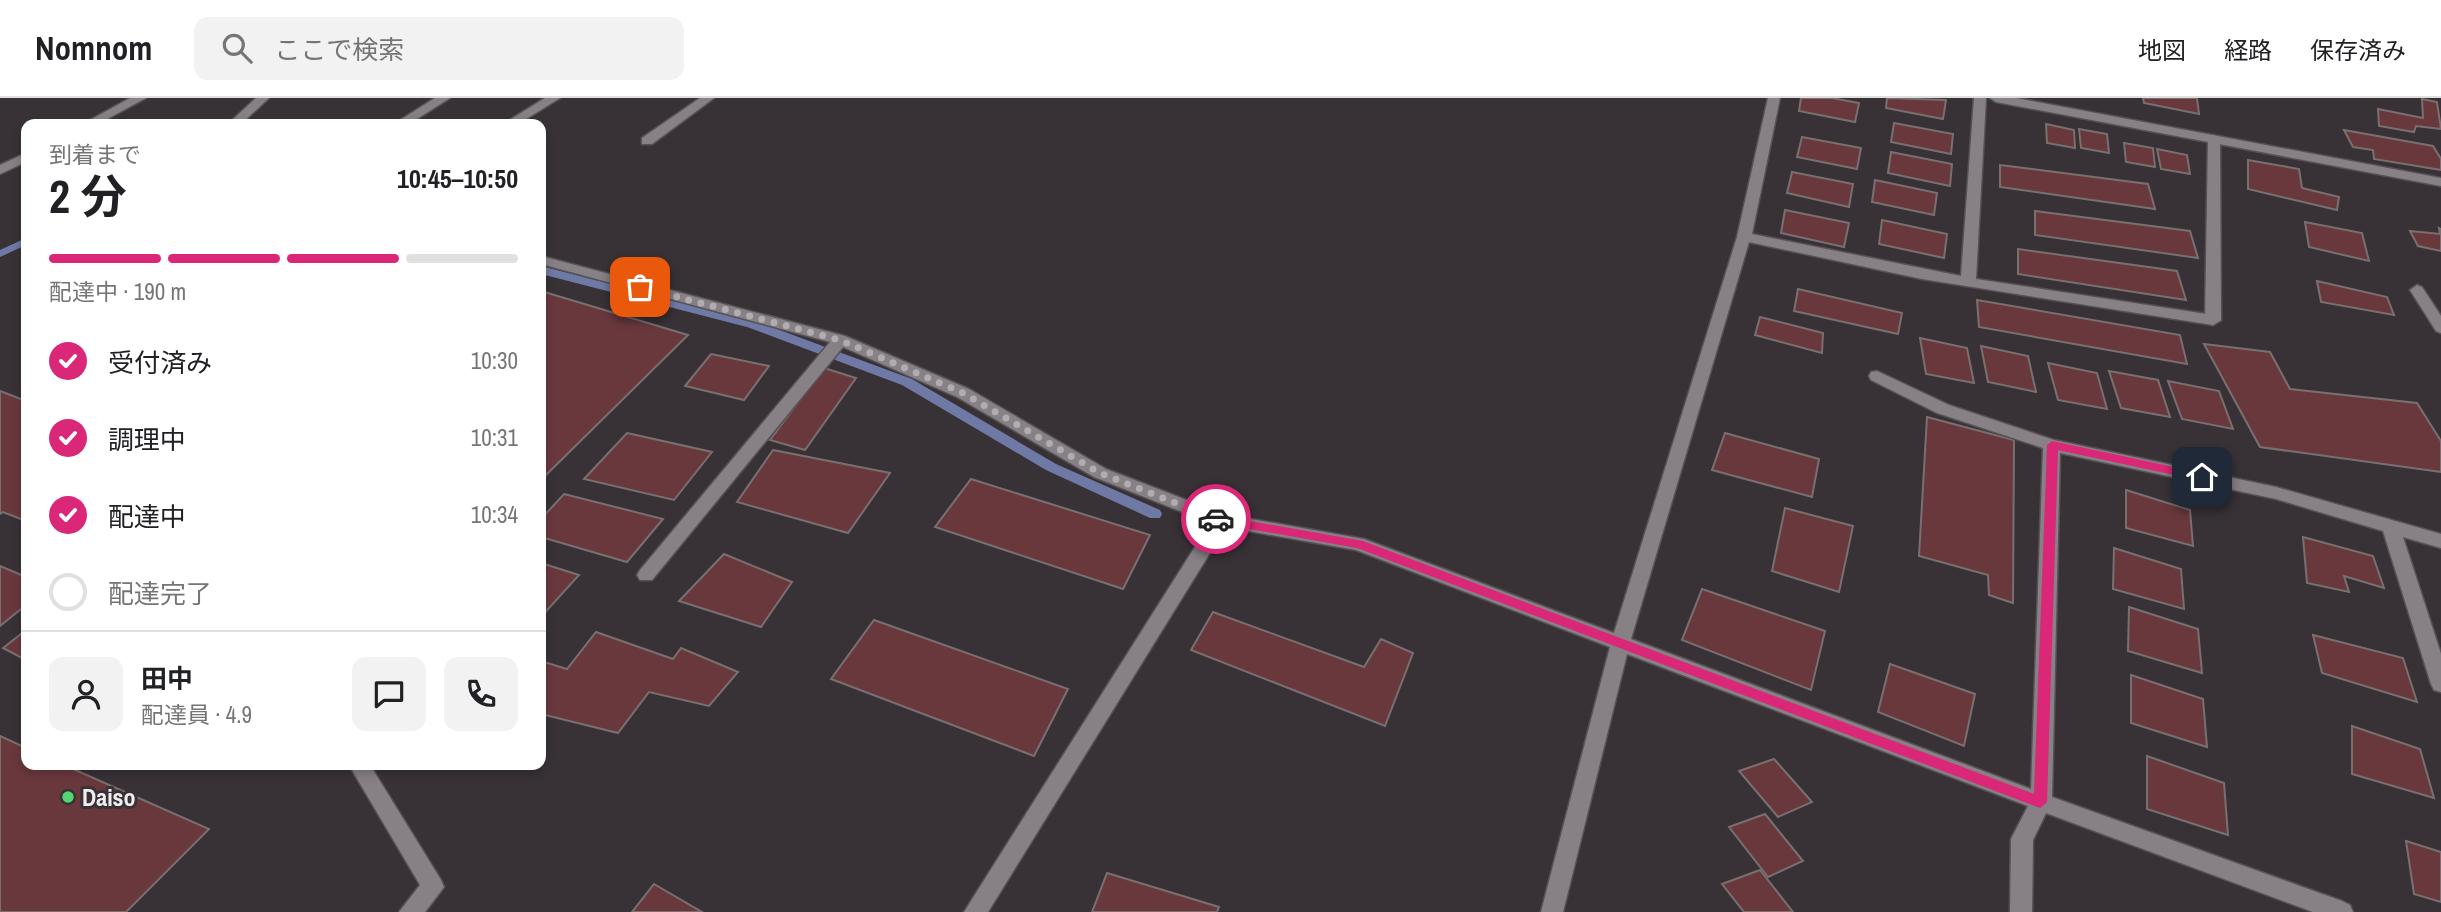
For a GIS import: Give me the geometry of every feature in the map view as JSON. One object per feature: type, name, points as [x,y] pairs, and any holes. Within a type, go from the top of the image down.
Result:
[{"type":"street","points":[[99,119],[140,98]]},
{"type":"street","points":[[240,119],[263,98]]},
{"type":"street","points":[[408,119],[444,98]]},
{"type":"street","points":[[518,119],[554,98]]},
{"type":"street","points":[[647,141],[708,98]]},
{"type":"street","points":[[1552,912],[1620,644],[1744,237],[1774,98]]},
{"type":"street","points":[[1968,282],[1980,98]]},
{"type":"street","points":[[1996,98],[2441,182]]},
{"type":"street","points":[[1744,237],[1968,282],[2213,320],[2214,139]]},
{"type":"street","points":[[0,170],[21,160]]},
{"type":"street","points":[[546,261],[837,343],[963,393],[1100,473],[1221,520],[1359,544],[2040,802],[2342,912]]},
{"type":"street","points":[[2417,290],[2441,328]]},
{"type":"street","points":[[646,575],[837,343]]},
{"type":"street","points":[[1877,376],[1943,409],[2052,445],[2276,493],[2441,541]]},
{"type":"street","points":[[2021,912],[2022,839],[2040,802],[2052,445]]},
{"type":"street","points":[[975,912],[1221,520]]},
{"type":"street","points":[[2391,527],[2441,684]]},
{"type":"street","points":[[362,770],[433,887],[410,912]]},
{"type":"building","points":[[1801,98],[1832,98],[1859,103],[1855,122],[1799,111]]},
{"type":"building","points":[[1887,98],[1946,100],[1943,119],[1886,108]]},
{"type":"building","points":[[2143,98],[2197,98],[2199,114],[2144,103]]},
{"type":"building","points":[[2422,99],[2437,102],[2441,129],[2416,126],[2414,132],[2379,126],[2378,109],[2423,118]]},
{"type":"building","points":[[1894,123],[1953,134],[1951,154],[1891,142]]},
{"type":"building","points":[[2046,124],[2074,130],[2075,148],[2047,143]]},
{"type":"building","points":[[2079,129],[2107,134],[2109,153],[2081,148]]},
{"type":"building","points":[[2344,130],[2433,146],[2441,159],[2441,170],[2374,159],[2373,150],[2353,147]]},
{"type":"building","points":[[1802,137],[1861,148],[1857,169],[1797,157]]},
{"type":"building","points":[[2124,143],[2153,148],[2155,167],[2126,162]]},
{"type":"building","points":[[2157,149],[2187,155],[2190,174],[2161,169]]},
{"type":"building","points":[[1891,152],[1952,164],[1950,186],[1888,173]]},
{"type":"building","points":[[2248,160],[2299,169],[2302,188],[2339,197],[2337,210],[2248,189]]},
{"type":"building","points":[[2000,165],[2148,184],[2155,209],[2000,187]]},
{"type":"building","points":[[1792,172],[1853,184],[1849,207],[1787,193]]},
{"type":"building","points":[[1875,180],[1937,193],[1934,215],[1872,202]]},
{"type":"building","points":[[1785,210],[1849,223],[1844,247],[1781,233]]},
{"type":"building","points":[[2035,211],[2190,231],[2198,258],[2035,235]]},
{"type":"building","points":[[1882,220],[1947,234],[1944,258],[1879,244]]},
{"type":"building","points":[[2305,222],[2362,233],[2369,261],[2309,247]]},
{"type":"building","points":[[2439,228],[2441,229],[2441,251],[2418,246],[2410,231],[2440,234]]},
{"type":"building","points":[[2018,249],[2177,271],[2186,300],[2018,274]]},
{"type":"building","points":[[2317,281],[2387,297],[2394,315],[2321,302]]},
{"type":"building","points":[[1798,289],[1902,313],[1898,334],[1794,311]]},
{"type":"building","points":[[546,292],[688,335],[546,475]]},
{"type":"building","points":[[1977,300],[2180,335],[2187,364],[1979,327]]},
{"type":"building","points":[[1760,317],[1823,333],[1822,353],[1755,335]]},
{"type":"building","points":[[1920,338],[1967,348],[1974,383],[1926,374]]},
{"type":"building","points":[[2204,344],[2270,352],[2290,389],[2417,403],[2441,441],[2441,472],[2260,447]]},
{"type":"building","points":[[1981,346],[2028,356],[2036,392],[1988,382]]},
{"type":"building","points":[[711,354],[769,366],[744,400],[685,386]]},
{"type":"building","points":[[2048,363],[2097,373],[2107,409],[2058,400]]},
{"type":"building","points":[[824,368],[856,378],[805,450],[770,440]]},
{"type":"building","points":[[2109,371],[2158,380],[2170,417],[2121,408]]},
{"type":"building","points":[[2168,381],[2219,391],[2233,429],[2182,419]]},
{"type":"building","points":[[0,391],[21,399],[21,519],[3,512],[0,514]]},
{"type":"building","points":[[1927,417],[2014,440],[2013,603],[1989,595],[1988,575],[1919,556]]},
{"type":"building","points":[[627,433],[712,452],[674,500],[584,479]]},
{"type":"building","points":[[1725,433],[1819,459],[1812,497],[1712,470]]},
{"type":"building","points":[[773,450],[890,473],[848,533],[737,502]]},
{"type":"building","points":[[971,479],[1150,535],[1123,589],[935,527]]},
{"type":"building","points":[[2126,490],[2190,510],[2193,546],[2126,528]]},
{"type":"building","points":[[564,494],[663,519],[627,562],[546,538],[546,514]]},
{"type":"building","points":[[1785,508],[1853,526],[1839,592],[1772,571]]},
{"type":"building","points":[[2303,537],[2373,556],[2384,588],[2344,576],[2349,592],[2307,583]]},
{"type":"building","points":[[2114,548],[2181,569],[2184,609],[2113,589]]},
{"type":"building","points":[[724,554],[792,582],[761,627],[679,601]]},
{"type":"building","points":[[546,565],[579,575],[546,611]]},
{"type":"building","points":[[0,566],[21,575],[21,609],[0,626]]},
{"type":"building","points":[[1702,589],[1825,631],[1811,690],[1682,640]]},
{"type":"building","points":[[2129,607],[2198,629],[2202,673],[2128,651]]},
{"type":"building","points":[[1213,612],[1364,667],[1381,639],[1413,653],[1385,726],[1191,650]]},
{"type":"building","points":[[874,620],[1068,689],[1034,756],[831,679]]},
{"type":"building","points":[[596,632],[673,659],[681,648],[738,672],[709,706],[649,692],[618,733],[546,715],[546,663],[567,669]]},
{"type":"building","points":[[21,634],[21,657],[3,648]]},
{"type":"building","points":[[2313,635],[2403,658],[2417,702],[2322,673]]},
{"type":"building","points":[[1890,664],[1975,694],[1964,746],[1878,712]]},
{"type":"building","points":[[2131,675],[2203,699],[2207,747],[2131,723]]},
{"type":"building","points":[[2352,726],[2420,749],[2434,798],[2352,774]]},
{"type":"building","name":"Daiso","points":[[0,736],[21,746],[21,770],[75,770],[209,829],[126,912],[0,912]]},
{"type":"building","points":[[2147,756],[2224,783],[2228,835],[2147,809]]},
{"type":"building","points":[[1774,759],[1812,802],[1778,817],[1739,771]]},
{"type":"building","points":[[1765,814],[1803,861],[1768,877],[1729,827]]},
{"type":"building","points":[[2406,841],[2441,852],[2441,902],[2414,894]]},
{"type":"building","points":[[1760,870],[1793,912],[1744,912],[1722,884]]},
{"type":"building","points":[[1107,873],[1219,907],[1217,912],[1092,912]]},
{"type":"building","points":[[654,884],[702,912],[632,912]]},
{"type":"waterway","points":[[0,254],[21,244]]},
{"type":"waterway","points":[[546,271],[751,324],[907,382],[1051,467],[1155,514]]},
{"type":"way so far","points":[[640,287],[840,340],[963,393],[1100,473],[1216,519]]},
{"type":"place","name":"Daiso","points":[[68,797]]},
{"type":"route","points":[[1216,519],[1359,544],[2040,802],[2052,445],[2202,477]]}]
